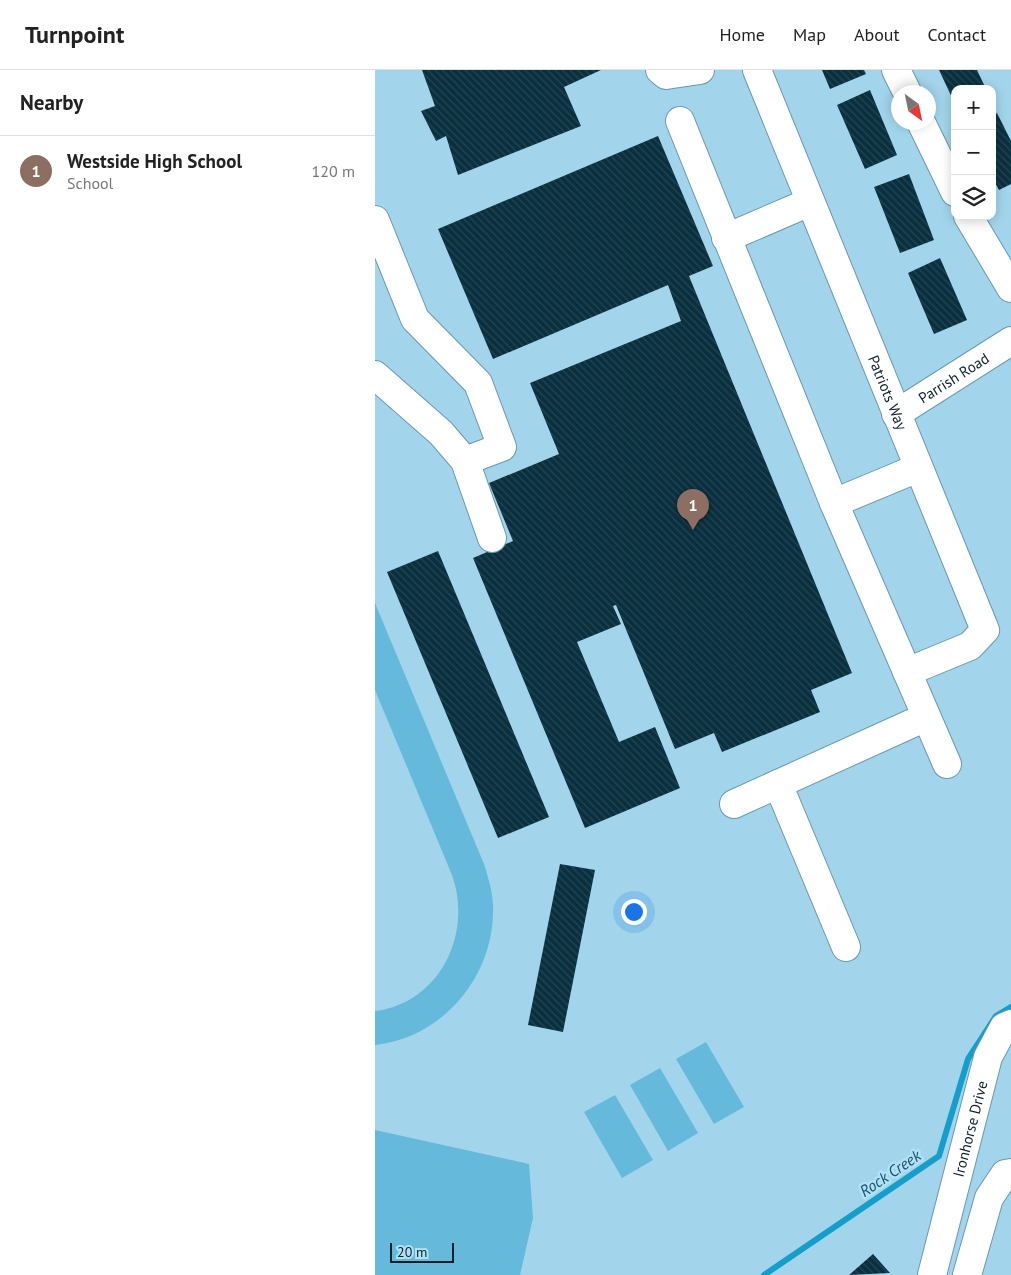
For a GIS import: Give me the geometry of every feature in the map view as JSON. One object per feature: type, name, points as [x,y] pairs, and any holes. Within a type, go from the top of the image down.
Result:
[{"type":"street","points":[[660,70],[666,75],[700,70]]},
{"type":"street","name":"Patriots Way","points":[[757,70],[985,630],[970,646],[907,672]]},
{"type":"street","points":[[896,70],[904,85]]},
{"type":"street","points":[[680,121],[834,503],[947,764]]},
{"type":"street","points":[[925,130],[951,184]]},
{"type":"street","points":[[726,238],[810,202]]},
{"type":"street","points":[[375,220],[415,319],[478,383],[502,447],[465,461]]},
{"type":"street","points":[[970,220],[1011,288]]},
{"type":"street","name":"Parrish Road","points":[[896,414],[1011,341]]},
{"type":"street","points":[[375,375],[441,433],[465,461],[493,538]]},
{"type":"street","points":[[834,503],[918,468]]},
{"type":"street","points":[[734,804],[926,717]]},
{"type":"street","points":[[779,784],[846,948]]},
{"type":"street","name":"Ironhorse Drive","points":[[932,1275],[988,1057],[1005,1027],[1011,1024]]},
{"type":"street","points":[[967,1275],[989,1198],[1005,1174],[1011,1173]]},
{"type":"shaded area","points":[[375,603],[484,864],[491,888],[493,913],[490,937],[483,960],[473,982],[458,1001],[441,1018],[421,1031],[399,1040],[375,1045],[375,1011],[398,1005],[417,995],[433,980],[446,962],[454,941],[458,920],[457,897],[452,875],[375,690]]},
{"type":"shaded area","points":[[706,1042],[744,1107],[714,1124],[676,1059]]},
{"type":"shaded area","points":[[660,1068],[698,1133],[668,1151],[630,1085]]},
{"type":"shaded area","points":[[615,1095],[653,1160],[622,1178],[584,1112]]},
{"type":"shaded area","points":[[375,1130],[529,1164],[533,1218],[520,1275],[375,1275]]},
{"type":"building","points":[[422,70],[601,70],[564,87],[581,126],[458,175],[446,136],[436,141],[421,111],[435,106]]},
{"type":"building","points":[[822,70],[864,70],[866,74],[830,89]]},
{"type":"building","points":[[939,70],[977,70],[984,85],[951,85],[951,96]]},
{"type":"building","points":[[870,90],[897,155],[865,169],[837,105]]},
{"type":"building","points":[[996,114],[1011,141],[1011,184],[999,190],[996,184]]},
{"type":"building","points":[[658,136],[713,266],[689,276],[852,673],[811,690],[820,712],[722,752],[714,733],[675,749],[616,605],[613,606],[621,624],[577,642],[619,742],[655,727],[680,788],[585,828],[473,558],[513,541],[489,483],[559,454],[530,383],[681,321],[668,285],[493,359],[438,229]]},
{"type":"building","points":[[909,174],[934,240],[900,253],[874,187]]},
{"type":"building","points":[[940,258],[967,320],[934,334],[908,273]]},
{"type":"building","points":[[438,551],[549,817],[498,838],[387,572]]},
{"type":"building","points":[[560,864],[595,870],[563,1032],[528,1025]]},
{"type":"building","points":[[873,1254],[890,1273],[849,1275]]},
{"type":"waterway","name":"Rock Creek","points":[[764,1275],[939,1156],[968,1059],[996,1016],[1011,1007]]},
{"type":"place","name":"Westside High School","points":[[693,530]]}]
